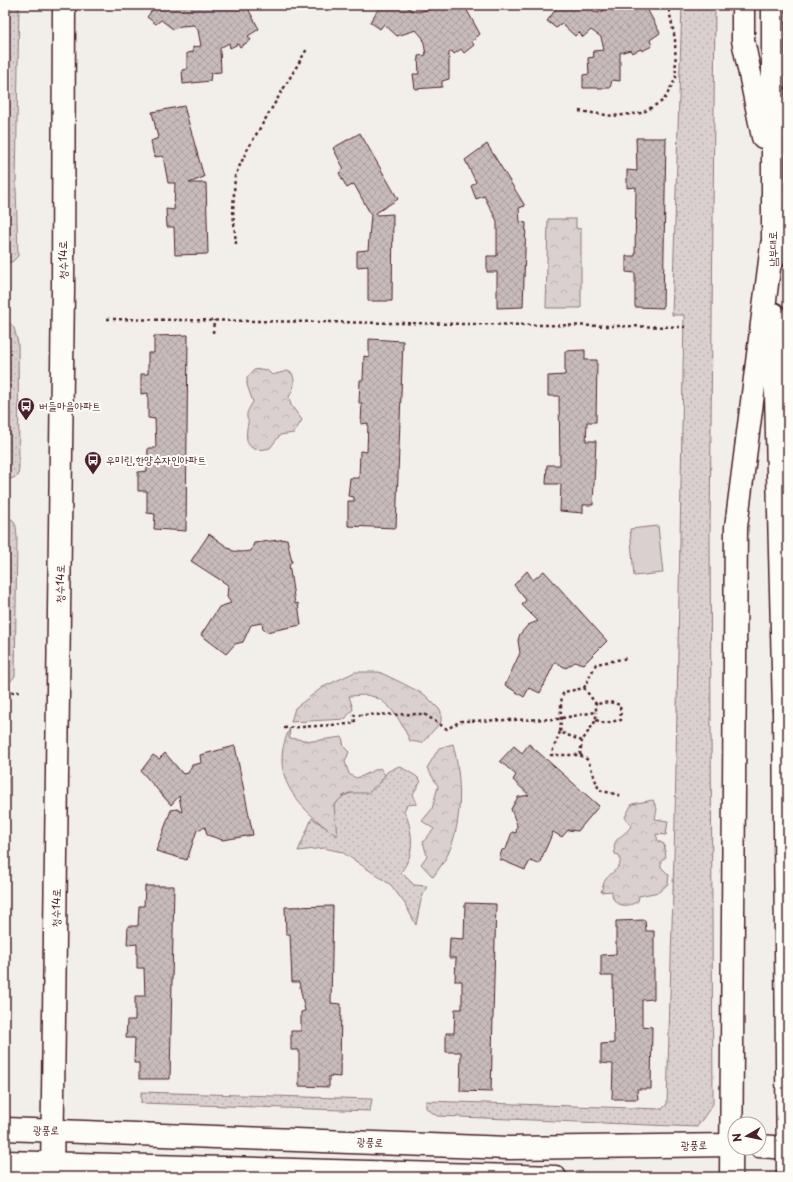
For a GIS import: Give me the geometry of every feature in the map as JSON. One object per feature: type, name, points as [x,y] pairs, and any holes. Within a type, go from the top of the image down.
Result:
[{"type":"main road","name":"청수14로","points":[[52,1170],[63,289],[64,5]]},
{"type":"main road","points":[[743,5],[743,40],[772,180]]},
{"type":"main road","name":"남부대로","points":[[773,5],[772,245],[784,709],[788,1177]]},
{"type":"main road","points":[[734,1116],[736,527],[772,245]]},
{"type":"main road","name":"광풍로","points":[[5,1129],[509,1148],[727,1145]]},
{"type":"main road","points":[[767,1147],[788,1148]]},
{"type":"main road","points":[[731,1177],[733,1156]]},
{"type":"main road","points":[[5,1162],[52,1170],[555,1177]]},
{"type":"path","points":[[579,111],[613,116],[642,113],[664,100],[676,78],[675,39],[668,5]]},
{"type":"path","points":[[236,244],[233,211],[236,176],[247,150],[307,49]]},
{"type":"path","points":[[107,319],[685,327]]},
{"type":"path","points":[[213,334],[214,320]]},
{"type":"path","points":[[584,688],[596,664],[628,658]]},
{"type":"path","points":[[580,755],[582,741],[596,720],[596,704],[584,688]]},
{"type":"path","points":[[584,688],[564,692],[561,696],[562,718],[560,732],[551,755],[580,755],[588,760],[599,790],[622,796]]},
{"type":"path","points":[[5,692],[22,692]]},
{"type":"path","points":[[596,704],[610,702],[620,704],[621,720],[604,723],[596,720]]},
{"type":"path","points":[[284,728],[355,723],[354,715],[424,714],[447,729],[461,721],[562,718],[596,712]]},
{"type":"path","points":[[560,732],[582,741]]},
{"type":"green space","points":[[5,5],[19,5],[16,186],[18,256],[12,262],[5,262]]},
{"type":"green space","points":[[682,5],[715,5],[710,533],[713,1104],[697,1127],[437,1116],[426,1108],[426,1101],[662,1109],[667,1104],[675,819],[684,315],[672,315]]},
{"type":"green space","points":[[548,219],[576,219],[576,228],[581,229],[581,308],[546,308]]},
{"type":"green space","points":[[5,318],[14,328],[18,343],[19,467],[18,476],[6,481]]},
{"type":"green space","points":[[254,370],[267,370],[272,375],[287,371],[292,373],[294,385],[289,397],[291,405],[302,420],[294,433],[280,435],[270,448],[256,449],[252,448],[247,441],[247,413],[253,402],[247,385],[247,378]]},
{"type":"green space","points":[[12,519],[16,526],[17,538],[15,676],[10,682],[5,681],[5,520]]},
{"type":"green space","points":[[658,526],[663,573],[634,576],[630,529]]},
{"type":"green space","points":[[355,672],[379,672],[425,695],[441,711],[441,722],[422,743],[410,741],[390,708],[378,699],[369,695],[363,695],[349,696],[353,709],[345,719],[291,722],[295,708],[323,687]]},
{"type":"green space","points":[[290,728],[289,738],[313,741],[342,737],[344,747],[349,752],[345,762],[349,774],[356,778],[380,768],[385,775],[379,784],[368,793],[349,793],[343,796],[334,805],[337,836],[323,826],[300,803],[291,790],[285,777],[282,762],[284,746]]},
{"type":"green space","points":[[453,744],[458,771],[460,800],[459,814],[453,841],[448,854],[433,877],[421,864],[427,856],[423,842],[434,829],[422,821],[432,809],[438,786],[427,768],[439,748]]},
{"type":"green space","points":[[399,766],[416,776],[421,781],[413,794],[417,804],[407,805],[404,811],[410,828],[411,853],[401,872],[414,885],[427,886],[421,900],[416,925],[405,904],[391,885],[342,852],[324,848],[298,851],[312,818],[336,835],[334,805],[343,796],[379,784],[387,772]]},
{"type":"green space","points":[[5,773],[8,777],[5,918]]},
{"type":"green space","points":[[653,800],[657,809],[655,819],[668,821],[666,835],[656,834],[658,841],[664,844],[666,857],[661,861],[661,867],[669,875],[668,884],[659,892],[639,896],[638,901],[634,903],[629,905],[620,905],[614,900],[612,891],[601,892],[605,880],[617,869],[620,863],[619,855],[615,854],[614,848],[616,840],[631,826],[625,817],[632,804]]},
{"type":"green space","points":[[141,1092],[372,1099],[370,1111],[141,1103]]},
{"type":"building","points":[[156,5],[192,5],[196,7],[201,5],[246,5],[259,29],[248,36],[251,40],[240,47],[238,44],[230,48],[229,43],[220,48],[221,72],[211,73],[210,81],[183,84],[182,70],[187,69],[187,53],[193,52],[193,47],[201,46],[198,30],[194,25],[181,26],[173,29],[161,20],[156,24],[147,17]]},
{"type":"building","points":[[381,5],[404,5],[413,11],[418,12],[431,9],[428,5],[464,5],[480,34],[472,42],[474,45],[464,53],[461,49],[454,54],[452,51],[449,53],[449,79],[442,81],[442,87],[415,89],[413,74],[419,74],[418,56],[426,55],[423,38],[416,30],[397,36],[384,24],[380,29],[370,22]]},
{"type":"building","points":[[559,5],[587,5],[593,9],[593,12],[599,13],[606,9],[603,5],[645,5],[660,33],[650,40],[652,46],[642,51],[641,49],[632,53],[630,50],[620,53],[620,81],[612,80],[610,88],[583,88],[583,75],[589,74],[588,58],[594,57],[593,51],[604,50],[601,37],[591,30],[583,37],[579,32],[575,36],[562,24],[556,28],[547,21]]},
{"type":"building","points":[[184,106],[204,177],[189,183],[206,183],[208,254],[175,255],[174,227],[167,227],[166,209],[174,210],[175,183],[168,183],[163,156],[154,157],[151,141],[158,138],[152,112]]},
{"type":"building","points":[[360,133],[398,199],[376,213],[377,215],[393,214],[392,301],[368,301],[368,266],[357,267],[357,251],[368,250],[371,215],[354,184],[347,188],[339,173],[344,169],[333,148]]},
{"type":"building","points":[[636,138],[666,138],[663,308],[635,307],[635,273],[626,272],[626,256],[635,256],[636,187],[627,188],[627,170],[637,171]]},
{"type":"building","points":[[487,144],[525,206],[519,208],[520,222],[526,223],[523,307],[497,308],[497,272],[487,272],[487,256],[497,256],[497,221],[484,196],[476,199],[471,186],[476,182],[465,160]]},
{"type":"building","points":[[188,335],[186,531],[154,529],[155,514],[147,513],[147,491],[138,491],[138,472],[147,471],[148,448],[156,448],[155,419],[148,418],[148,393],[141,394],[141,374],[148,374],[148,353],[154,353],[154,336]]},
{"type":"building","points":[[369,339],[403,341],[396,528],[348,526],[348,501],[354,501],[354,497],[348,496],[350,478],[359,478],[360,451],[367,452],[368,423],[361,424],[362,403],[359,403],[360,380],[363,380],[364,356],[369,357]]},
{"type":"building","points":[[585,350],[585,360],[597,360],[596,422],[587,422],[586,441],[596,441],[593,505],[583,505],[583,513],[560,511],[561,484],[546,484],[547,465],[560,465],[559,396],[548,396],[548,376],[565,375],[565,351]]},
{"type":"building","points":[[209,534],[233,551],[241,552],[251,551],[254,543],[287,539],[292,562],[289,564],[295,604],[298,603],[301,625],[266,632],[263,629],[262,623],[251,625],[243,642],[235,644],[226,654],[201,635],[219,607],[231,603],[227,597],[228,585],[191,561]]},
{"type":"building","points":[[527,571],[533,580],[544,571],[607,641],[584,664],[575,662],[566,668],[555,662],[540,693],[529,688],[524,697],[505,685],[520,653],[518,640],[520,634],[528,625],[538,621],[522,605],[526,600],[514,585]]},
{"type":"building","points":[[529,744],[599,806],[578,831],[568,830],[562,837],[553,832],[539,864],[530,861],[525,870],[499,859],[502,850],[506,849],[512,832],[516,833],[517,825],[511,809],[518,797],[529,795],[513,780],[516,775],[500,761],[514,746],[522,753]]},
{"type":"building","points":[[235,746],[253,835],[223,840],[207,835],[205,827],[197,830],[187,860],[156,851],[171,810],[177,809],[182,812],[179,796],[171,805],[141,771],[153,755],[159,759],[165,753],[183,774],[188,773],[192,765],[201,763],[200,755]]},
{"type":"building","points":[[145,886],[174,886],[170,1079],[139,1079],[139,1063],[134,1063],[135,1038],[126,1038],[127,1020],[135,1020],[135,996],[145,996],[144,968],[137,968],[137,944],[127,945],[128,926],[138,926],[139,906],[144,906]]},
{"type":"building","points":[[465,903],[496,904],[491,1092],[460,1091],[461,1052],[446,1052],[446,1033],[454,1033],[455,1009],[462,1009],[462,981],[455,981],[456,958],[449,958],[450,938],[464,939]]},
{"type":"building","points":[[333,906],[331,1003],[341,1004],[340,1077],[329,1076],[329,1087],[299,1086],[299,1050],[291,1050],[291,1031],[301,1031],[301,1012],[305,1011],[299,982],[292,982],[290,934],[286,934],[285,907]]},
{"type":"building","points":[[645,920],[646,931],[654,931],[654,999],[642,1000],[642,1026],[652,1027],[651,1089],[637,1089],[638,1099],[612,1099],[613,1064],[601,1063],[601,1044],[614,1043],[613,976],[601,976],[601,955],[616,954],[616,921]]},
{"type":"place","name":"버들마을아파트","points":[[26,421]]},
{"type":"place","name":"우미린,한양수자인아파트","points":[[93,475]]}]
